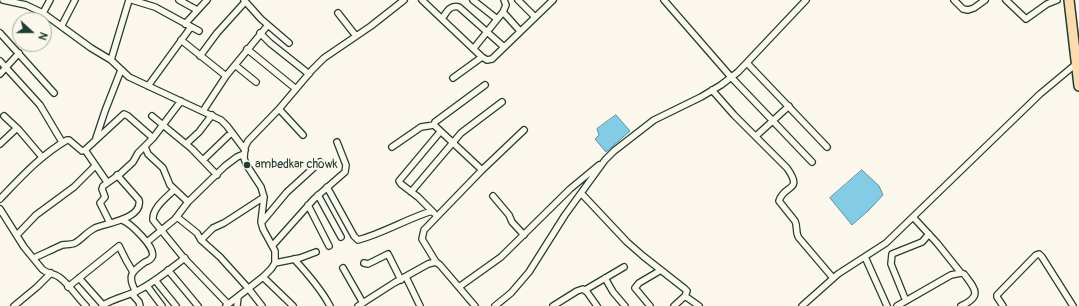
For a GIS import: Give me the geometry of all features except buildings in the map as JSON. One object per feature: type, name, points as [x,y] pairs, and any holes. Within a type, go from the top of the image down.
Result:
[{"type":"highway","points":[[1069,0],[1079,86]]},
{"type":"street","points":[[1,0],[26,5],[41,12]]},
{"type":"street","points":[[44,12],[50,0]]},
{"type":"street","points":[[62,25],[75,0]]},
{"type":"street","points":[[111,60],[129,0]]},
{"type":"street","points":[[132,0],[155,7],[199,31]]},
{"type":"street","points":[[180,0],[197,10]]},
{"type":"street","points":[[148,86],[181,40],[197,10],[207,0]]},
{"type":"street","points":[[422,0],[487,60],[490,60],[504,47],[549,1]]},
{"type":"street","points":[[473,0],[497,19]]},
{"type":"street","points":[[474,48],[503,12],[506,5],[504,0]]},
{"type":"street","points":[[518,0],[535,17]]},
{"type":"street","points":[[664,0],[730,78],[812,162]]},
{"type":"street","points":[[459,287],[494,263],[570,190],[621,144],[654,120],[712,90],[747,64],[806,0]]},
{"type":"street","points":[[954,0],[963,8],[968,10],[974,8],[985,0]]},
{"type":"street","points":[[1006,0],[1026,19],[1053,0]]},
{"type":"street","points":[[200,56],[244,1],[289,43]]},
{"type":"street","points":[[147,242],[178,216],[188,202],[244,152],[248,141],[280,108],[324,58],[371,26],[401,1]]},
{"type":"street","points":[[442,19],[452,7],[459,7],[504,47]]},
{"type":"street","points":[[503,12],[520,31]]},
{"type":"street","points":[[338,14],[356,36]]},
{"type":"street","points":[[52,19],[91,48],[111,60],[129,77],[212,115],[224,123],[244,152],[246,164],[262,187],[264,197],[261,222],[263,229],[273,245],[275,251],[275,263],[272,269],[263,277],[227,305],[153,220],[154,214],[160,204],[174,190]]},
{"type":"street","points":[[203,111],[226,76],[268,25]]},
{"type":"street","points":[[0,33],[54,93]]},
{"type":"street","points":[[260,33],[270,43],[309,74]]},
{"type":"street","points":[[181,40],[226,76]]},
{"type":"street","points":[[248,49],[296,89]]},
{"type":"street","points":[[0,74],[19,53]]},
{"type":"street","points":[[453,78],[482,57]]},
{"type":"street","points":[[0,61],[40,105],[62,142]]},
{"type":"street","points":[[747,64],[827,147]]},
{"type":"street","points":[[802,306],[833,278],[852,264],[886,243],[1040,94],[1076,64]]},
{"type":"street","points":[[235,65],[256,82]]},
{"type":"street","points":[[96,139],[120,70]]},
{"type":"street","points":[[392,147],[421,127],[434,125],[435,122],[485,85]]},
{"type":"street","points":[[712,90],[792,175],[794,179],[793,185],[780,197],[779,201],[796,224],[797,236],[833,278]]},
{"type":"street","points":[[110,223],[100,203],[105,197],[102,189],[103,186],[133,162],[138,153],[153,138],[181,101]]},
{"type":"street","points":[[411,192],[465,130],[502,102]]},
{"type":"street","points":[[756,136],[789,106]]},
{"type":"street","points":[[280,108],[303,135]]},
{"type":"street","points":[[85,150],[124,114],[153,138]]},
{"type":"street","points":[[186,144],[199,132],[212,115]]},
{"type":"street","points":[[4,116],[17,128],[42,157]]},
{"type":"street","points":[[152,116],[186,144],[217,175]]},
{"type":"street","points":[[434,125],[482,170]]},
{"type":"street","points":[[0,144],[17,128]]},
{"type":"street","points":[[475,306],[436,262],[423,241],[422,236],[424,230],[436,217],[524,130]]},
{"type":"street","points":[[436,217],[423,202],[400,184],[400,180],[440,132]]},
{"type":"street","points":[[203,160],[231,133]]},
{"type":"street","points":[[0,199],[42,157],[62,142],[69,140],[82,151],[85,150],[107,182]]},
{"type":"street","points":[[273,245],[308,205],[346,170],[346,165],[337,142]]},
{"type":"street","points":[[145,147],[148,154],[163,168],[168,184],[188,202]]},
{"type":"street","points":[[495,306],[511,292],[529,272],[581,193],[605,160]]},
{"type":"street","points":[[261,222],[287,192],[320,162]]},
{"type":"street","points":[[17,235],[36,215],[74,187],[95,166]]},
{"type":"street","points":[[34,258],[64,244],[75,243],[91,230],[122,220],[134,212],[139,204],[137,198],[117,175]]},
{"type":"street","points":[[327,187],[354,236],[358,240],[393,227],[413,217],[432,211]]},
{"type":"street","points":[[581,193],[627,242],[685,288],[685,296],[674,306]]},
{"type":"street","points":[[318,195],[341,236]]},
{"type":"street","points":[[493,196],[509,215],[514,224],[524,234]]},
{"type":"street","points":[[201,240],[213,228],[224,223],[264,197]]},
{"type":"street","points":[[308,205],[329,246]]},
{"type":"street","points":[[0,209],[24,247],[44,271],[59,277],[86,306]]},
{"type":"street","points":[[178,216],[215,252],[248,288],[262,306]]},
{"type":"street","points":[[913,217],[947,254],[961,273],[964,274],[975,288],[975,293],[970,302],[961,306]]},
{"type":"street","points":[[122,220],[130,225],[147,242],[153,252],[153,256],[134,272],[130,280],[140,306]]},
{"type":"street","points":[[906,301],[891,264],[892,254],[922,242],[929,234]]},
{"type":"street","points":[[68,286],[119,246],[134,272]]},
{"type":"street","points":[[275,263],[316,252]]},
{"type":"street","points":[[364,263],[368,264],[388,254],[401,280]]},
{"type":"street","points":[[1003,306],[997,295],[1036,255],[1039,254],[1073,306]]},
{"type":"street","points":[[865,257],[887,306]]},
{"type":"street","points":[[79,278],[102,306],[147,286],[185,258]]},
{"type":"street","points":[[294,259],[322,293],[330,306]]},
{"type":"street","points":[[343,268],[361,304],[406,276],[428,264],[436,262]]},
{"type":"street","points":[[553,306],[577,292],[585,290],[624,267]]},
{"type":"street","points":[[168,270],[198,306]]},
{"type":"street","points":[[650,306],[635,288],[639,283],[661,270]]},
{"type":"street","points":[[14,306],[51,273]]},
{"type":"street","points":[[897,306],[952,275],[961,273]]},
{"type":"street","points":[[406,276],[420,306]]},
{"type":"street","points":[[263,277],[293,306]]},
{"type":"street","points":[[605,278],[613,292],[625,306]]},
{"type":"street","points":[[155,280],[176,306]]},
{"type":"street","points":[[147,286],[162,306]]},
{"type":"street","points":[[585,290],[597,306]]},
{"type":"street","points":[[685,296],[699,306]]},
{"type":"street","points":[[237,306],[238,297]]},
{"type":"water","points":[[616,115],[630,131],[606,152],[595,139],[599,135],[597,129]]},
{"type":"water","points":[[862,170],[879,186],[883,195],[852,225],[830,198]]},
{"type":"place","name":"ambedkar chowk","points":[[247,165]]}]
